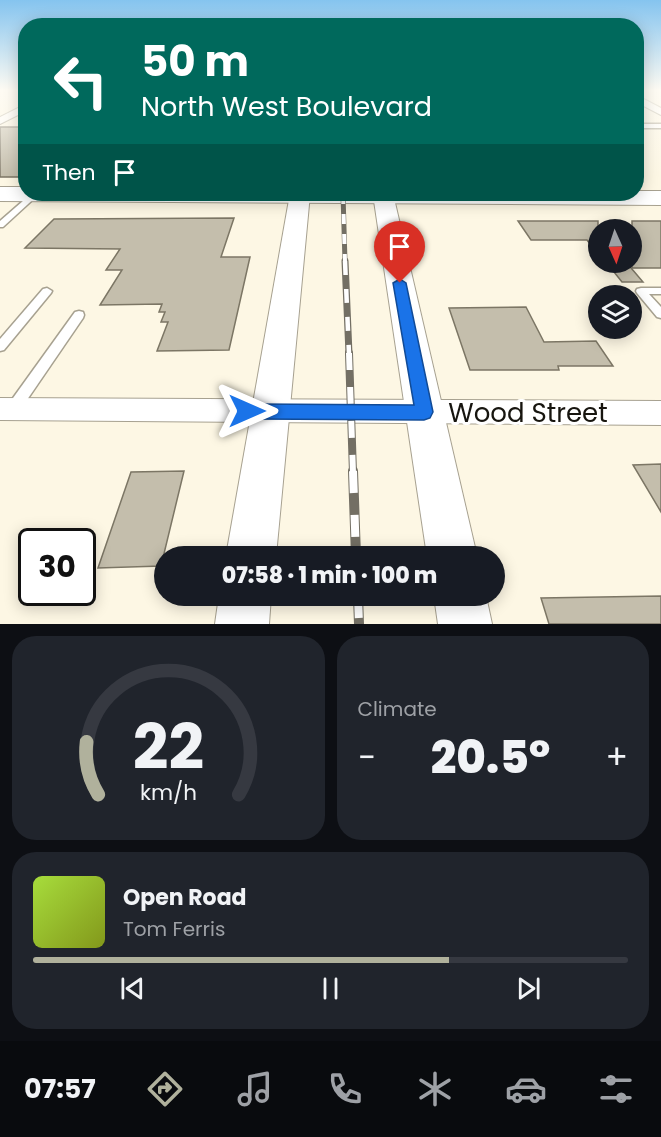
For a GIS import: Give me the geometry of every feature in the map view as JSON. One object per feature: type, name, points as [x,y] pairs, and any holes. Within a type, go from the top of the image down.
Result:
[{"type":"main road","points":[[0,194],[18,195]]},
{"type":"main road","points":[[644,198],[661,198]]},
{"type":"main road","points":[[252,546],[299,201]]},
{"type":"main road","points":[[384,201],[450,546]]},
{"type":"main road","points":[[242,624],[244,606]]},
{"type":"main road","points":[[461,606],[465,624]]},
{"type":"street","name":"Wood Street","points":[[6,409],[661,413]]},
{"type":"lane","points":[[644,126],[661,126]]},
{"type":"lane","points":[[0,225],[28,201]]},
{"type":"lane","points":[[0,347],[47,291]]},
{"type":"lane","points":[[661,291],[641,291],[661,314]]},
{"type":"lane","points":[[6,409],[79,315]]},
{"type":"building","points":[[0,127],[18,127],[18,177],[0,177]]},
{"type":"building","points":[[234,218],[221,257],[250,257],[229,350],[157,351],[168,322],[161,322],[165,312],[159,312],[162,304],[100,305],[122,270],[106,270],[120,249],[25,248],[54,219]]},
{"type":"building","points":[[518,221],[588,221],[588,241],[531,240]]},
{"type":"building","points":[[642,221],[661,221],[661,268],[642,268]]},
{"type":"building","points":[[615,273],[635,273],[643,282],[622,282]]},
{"type":"building","points":[[526,307],[544,342],[596,341],[613,366],[558,366],[559,370],[470,370],[449,308]]},
{"type":"building","points":[[661,464],[661,512],[633,465]]},
{"type":"building","points":[[184,471],[166,546],[154,546],[154,566],[98,568],[131,472]]},
{"type":"building","points":[[661,596],[661,624],[549,624],[541,598]]},
{"type":"railway","points":[[343,201],[345,262]]},
{"type":"railway","points":[[345,261],[349,354]]},
{"type":"railway","points":[[349,353],[353,473]]},
{"type":"railway","points":[[353,471],[356,546]]},
{"type":"railway","points":[[358,606],[359,624]]},
{"type":"route","points":[[247,411],[424,412],[400,283]]}]
